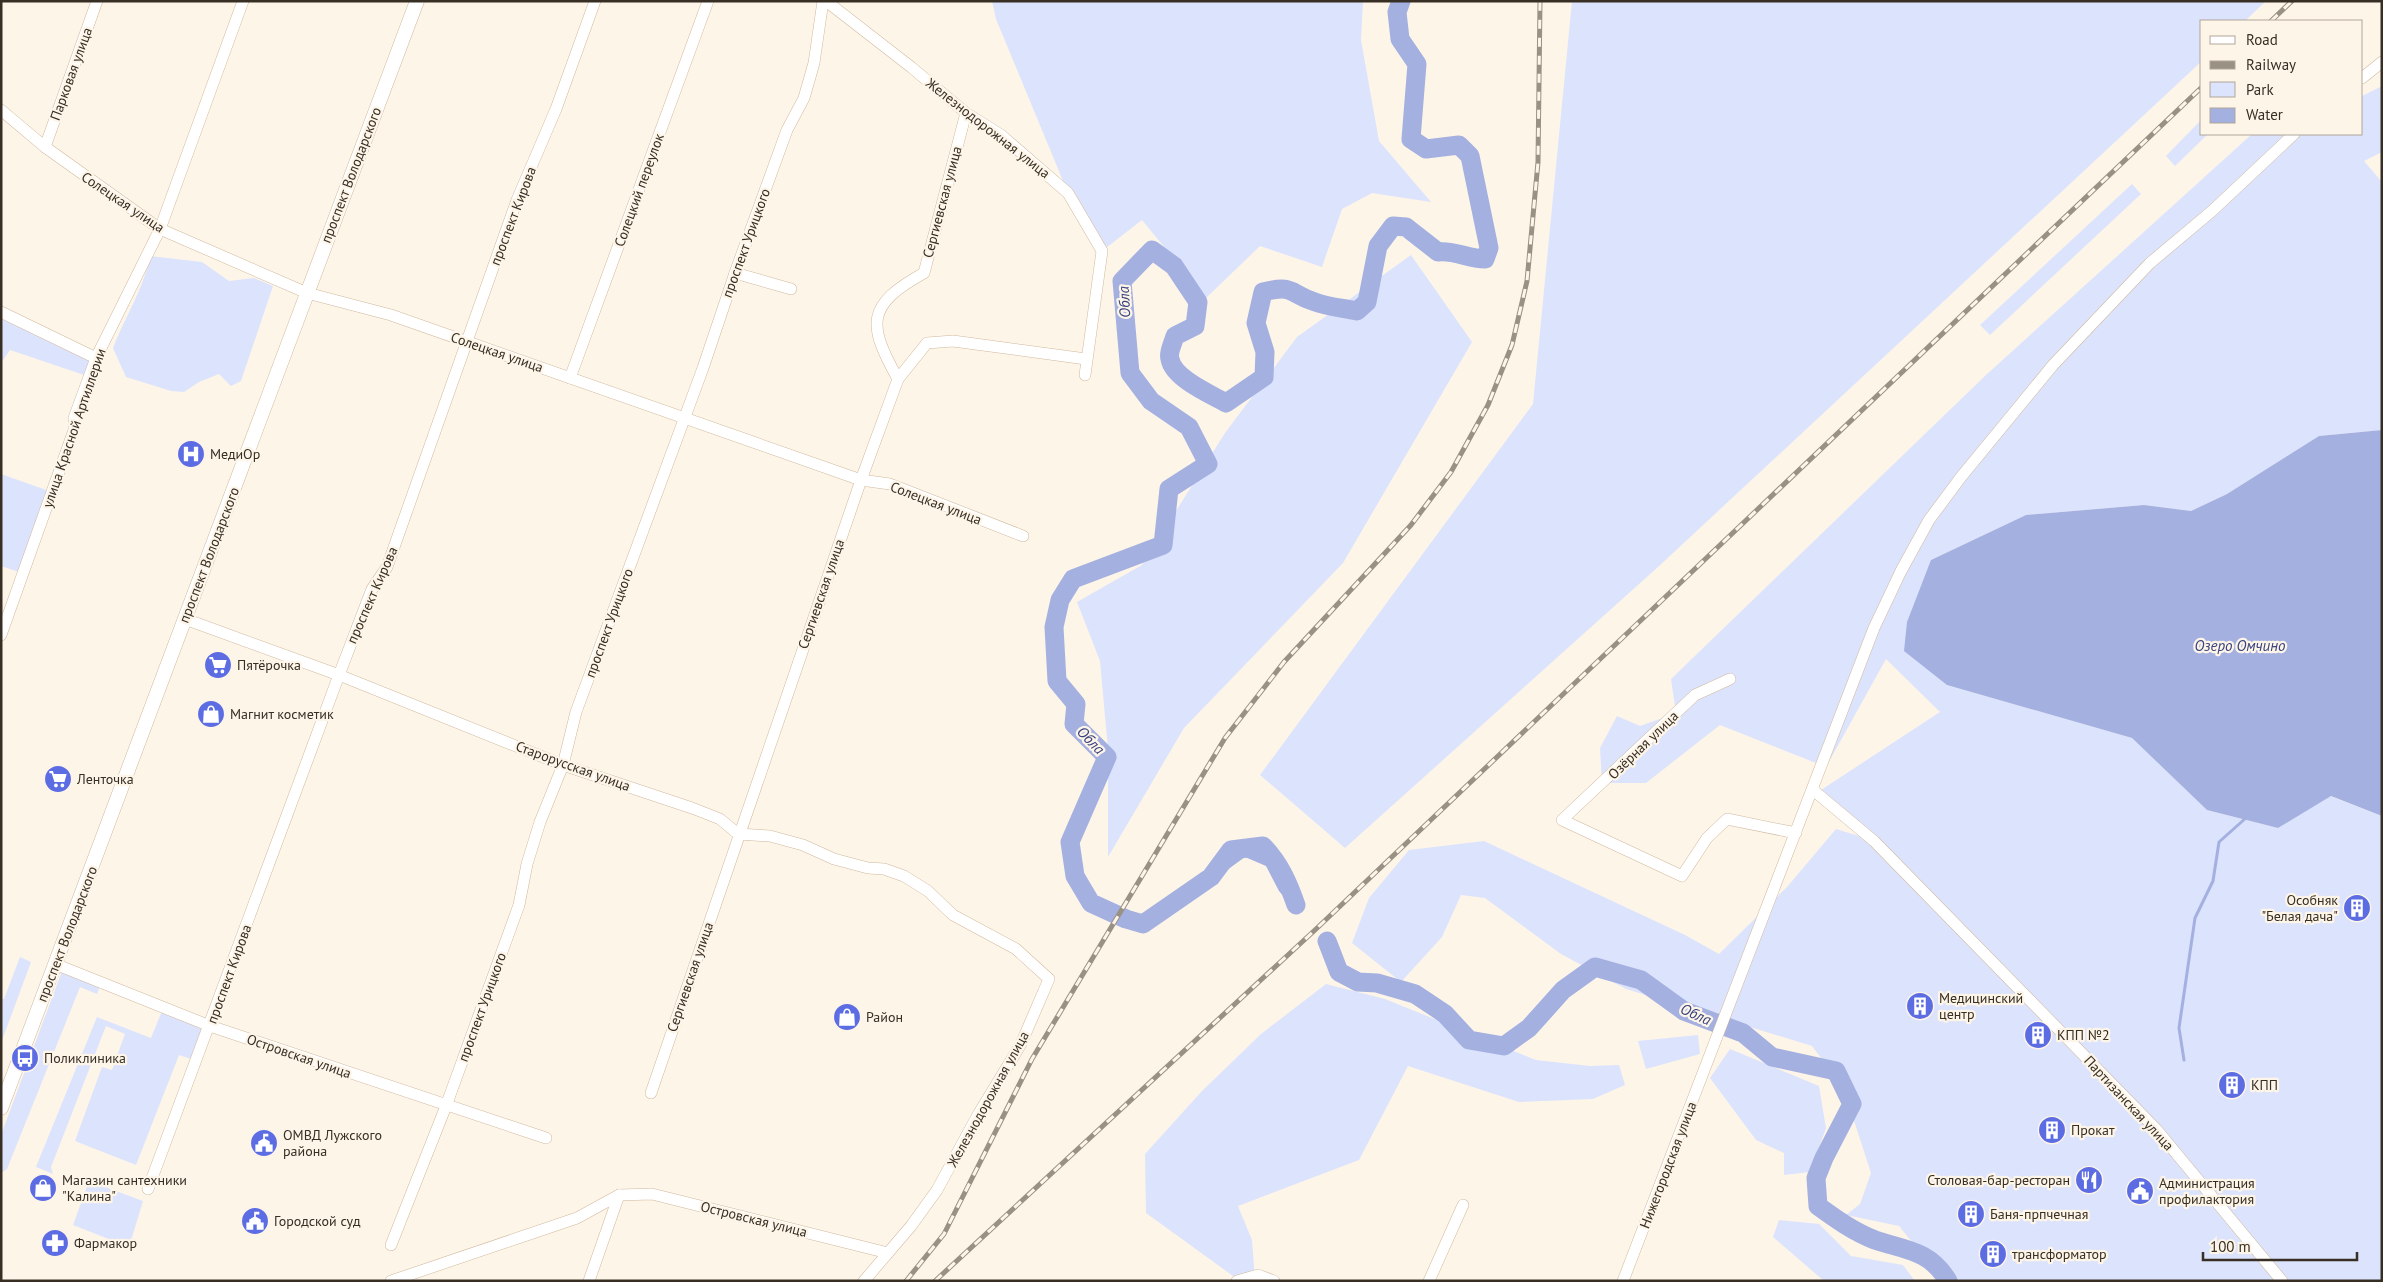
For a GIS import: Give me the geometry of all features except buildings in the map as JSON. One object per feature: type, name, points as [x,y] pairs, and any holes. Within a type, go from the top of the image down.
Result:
[{"type":"main road","name":"проспект Володарского","points":[[1,1108],[417,1]]},
{"type":"street","name":"Парковая улица","points":[[45,147],[97,1]]},
{"type":"street","name":"улица Красной Артиллерии","points":[[1,636],[74,430],[74,418],[96,358],[160,229],[243,1]]},
{"type":"street","name":"проспект Кирова","points":[[148,1189],[372,588],[387,567],[517,200],[556,109],[595,1]]},
{"type":"street","name":"Солецкий переулок","points":[[570,378],[708,1]]},
{"type":"street","name":"Железнодорожная улица","points":[[825,1],[911,67],[966,113],[1000,134],[1068,193],[1102,250],[1085,375]]},
{"type":"street","name":"проспект Урицкого","points":[[391,1245],[446,1106],[519,905],[540,822],[563,765],[576,712],[703,368],[787,130],[804,98],[814,63],[825,1]]},
{"type":"street","points":[[2363,77],[2382,62]]},
{"type":"street","name":"Солецкая улица","points":[[1,110],[45,147],[160,229],[307,293],[392,315],[683,419],[861,480],[890,484],[1023,536]]},
{"type":"street","name":"Сергиевская улица","points":[[650,1093],[738,834],[898,379],[881,349],[876,330],[883,302],[898,288],[924,273],[966,113]]},
{"type":"street","points":[[1796,833],[1874,628],[1901,570],[1940,506],[2053,365],[2150,263],[2212,211],[2293,135]]},
{"type":"street","points":[[735,273],[791,289]]},
{"type":"street","points":[[1,312],[96,358]]},
{"type":"street","points":[[898,379],[927,343],[953,341],[1086,360]]},
{"type":"street","name":"Старорусская улица","points":[[185,620],[339,675],[563,765],[702,812],[720,819],[738,834]]},
{"type":"street","name":"Озёрная улица","points":[[1730,678],[1694,695],[1562,820],[1682,876],[1707,838],[1727,819],[1796,833]]},
{"type":"street","name":"Партизанская улица","points":[[1813,790],[1874,841],[2150,1122],[2282,1281]]},
{"type":"street","name":"Нижегородская улица","points":[[1623,1281],[1796,833]]},
{"type":"street","name":"Железнодорожная улица","points":[[738,834],[770,836],[803,845],[834,858],[868,868],[884,869],[904,876],[928,891],[953,915],[1016,949],[1049,979],[1020,1044],[979,1113],[937,1190],[912,1226],[864,1281]]},
{"type":"street","name":"Островская улица","points":[[55,964],[210,1026],[546,1138]]},
{"type":"street","name":"Островская улица","points":[[619,1195],[652,1194],[888,1253]]},
{"type":"street","points":[[391,1281],[577,1218],[619,1195]]},
{"type":"street","points":[[589,1281],[619,1195]]},
{"type":"street","points":[[1429,1281],[1463,1205]]},
{"type":"street","points":[[1237,1280],[1258,1275],[1274,1281]]},
{"type":"green space","points":[[992,1],[1363,1],[1361,40],[1379,141],[1431,202],[1372,193],[1342,209],[1322,267],[1260,246],[1206,298],[1142,220],[1102,251],[1068,193],[996,19]]},
{"type":"green space","points":[[1572,1],[2266,1],[2246,20],[2200,20],[2200,63],[1658,567],[1345,848],[1260,775],[1533,404]]},
{"type":"green space","points":[[2382,86],[2382,152],[2364,161],[2382,182],[2382,430],[2319,436],[2227,494],[2191,511],[2144,505],[2026,515],[1931,560],[1947,685],[2132,738],[2207,810],[2278,828],[2330,796],[2382,816],[2382,1281],[1946,1281],[1935,1271],[1899,1226],[1846,1215],[1860,1204],[1871,1173],[1843,1087],[1812,1046],[1626,989],[1561,954],[1485,898],[1461,895],[1442,937],[1401,982],[1352,943],[1369,898],[1409,850],[1484,841],[1685,935],[1719,954],[1787,887],[1836,829],[1872,840],[1821,790],[1940,712],[1886,659],[1826,767],[1720,725],[1646,783],[1602,783],[1600,748],[1617,716],[1640,726],[1676,713],[1671,679],[1986,375],[2251,135],[2363,135],[2363,96]]},
{"type":"green space","points":[[2200,121],[2200,135],[2207,135],[2175,166],[2166,156]]},
{"type":"green space","points":[[2132,184],[2141,194],[1990,335],[1980,325]]},
{"type":"green space","points":[[1411,255],[1472,342],[1343,563],[1184,728],[1108,857],[1108,749],[1100,661],[1077,602],[1142,565],[1225,433],[1297,337]]},
{"type":"green space","points":[[150,256],[202,262],[229,281],[254,278],[273,286],[241,381],[231,386],[219,374],[199,382],[184,392],[171,391],[126,377],[113,348],[139,291]]},
{"type":"green space","points":[[1,316],[92,360],[87,376],[10,350],[1,363]]},
{"type":"green space","points":[[1,474],[52,492],[22,573],[1,566]]},
{"type":"green space","points":[[20,957],[31,962],[1,1043],[1,999],[4,999]]},
{"type":"green space","points":[[62,971],[100,986],[97,994],[80,987],[7,1169],[1,1173],[1,1135]]},
{"type":"green space","points":[[1326,984],[1385,999],[1536,1060],[1590,1066],[1619,1065],[1625,1085],[1593,1099],[1519,1102],[1408,1066],[1359,1160],[1238,1206],[1252,1240],[1255,1280],[1240,1281],[1146,1213],[1145,1154],[1202,1091],[1261,1034]]},
{"type":"green space","points":[[162,1011],[209,1029],[197,1061],[179,1055],[136,1165],[75,1141],[102,1067],[112,1070],[125,1034],[106,1026],[51,1167],[53,1174],[36,1167],[97,1017],[151,1038]]},
{"type":"green space","points":[[1698,1035],[1700,1054],[1646,1069],[1638,1041]]},
{"type":"green space","points":[[1730,1049],[1819,1086],[1826,1128],[1810,1172],[1784,1175],[1784,1153],[1756,1140],[1710,1078]]},
{"type":"green space","points":[[89,1181],[143,1201],[129,1247],[73,1225]]},
{"type":"green space","points":[[1779,1220],[1819,1224],[1851,1256],[1903,1265],[1915,1281],[1824,1281],[1773,1237]]},
{"type":"water","name":"Озеро Омчино","points":[[2382,430],[2382,816],[2331,796],[2278,828],[2207,810],[2132,738],[1947,685],[1904,651],[1907,622],[1931,560],[2026,515],[2144,505],[2191,511],[2227,494],[2319,436]]},
{"type":"water","points":[[1263,846],[1283,874],[1296,905],[1291,905],[1279,891],[1266,866],[1245,857],[1183,902],[1169,917],[1143,933],[1143,924],[1211,877],[1231,850]]},
{"type":"waterway","name":"Обла","points":[[1296,905],[1283,874],[1263,846],[1231,850],[1211,877],[1143,924],[1126,919],[1091,903],[1075,876],[1070,842],[1107,757],[1074,724],[1076,704],[1057,681],[1054,627],[1060,600],[1073,579],[1163,545],[1169,489],[1208,464],[1189,427],[1151,401],[1130,373],[1122,281],[1152,250],[1174,266],[1198,302],[1195,326],[1175,336],[1170,354],[1173,366],[1178,373],[1193,385],[1226,403],[1264,377],[1265,352],[1256,323],[1263,292],[1287,290],[1320,304],[1357,311],[1367,302],[1378,246],[1393,226],[1406,227],[1438,252],[1450,252],[1485,259],[1489,248],[1470,156],[1459,145],[1426,149],[1411,139],[1417,64],[1400,39],[1397,12],[1401,1]]},
{"type":"waterway","points":[[2184,1060],[2179,1028],[2195,918],[2213,881],[2219,842],[2247,817]]},
{"type":"waterway","name":"Обла","points":[[1327,941],[1339,972],[1358,982],[1377,983],[1415,994],[1445,1014],[1469,1040],[1504,1046],[1529,1028],[1563,990],[1595,967],[1641,980],[1684,1011],[1743,1033],[1772,1057],[1836,1071],[1852,1104],[1824,1158],[1816,1178],[1818,1206],[1845,1225],[1867,1237],[1907,1249],[1925,1257],[1941,1271],[1948,1281]]},
{"type":"railway","points":[[906,1281],[944,1234],[1032,1059],[1225,738],[1284,662],[1411,525],[1451,472],[1488,405],[1512,345],[1527,281],[1538,162],[1540,1]]},
{"type":"railway","points":[[2272,20],[2292,1]]},
{"type":"railway","points":[[935,1281],[1315,930],[2200,89]]},
{"type":"place","name":"МедиОр","points":[[191,454]]},
{"type":"place","name":"Пятёрочка","points":[[218,665]]},
{"type":"place","name":"Магнит косметик","points":[[211,714]]},
{"type":"place","name":"Ленточка","points":[[58,779]]},
{"type":"place","name":"Особняк \"Белая дача\"","points":[[2357,908]]},
{"type":"place","name":"Медицинский центр","points":[[1920,1006]]},
{"type":"place","name":"Район","points":[[847,1017]]},
{"type":"place","name":"КПП №2","points":[[2038,1035]]},
{"type":"place","name":"Поликлиника","points":[[25,1058]]},
{"type":"place","name":"КПП","points":[[2232,1085]]},
{"type":"place","name":"Прокат","points":[[2052,1130]]},
{"type":"place","name":"ОМВД Лужского района","points":[[264,1143]]},
{"type":"place","name":"Столовая-бар-ресторан","points":[[2089,1180]]},
{"type":"place","name":"Магазин сантехники \"Калина\"","points":[[43,1188]]},
{"type":"place","name":"Администрация профилактория","points":[[2140,1191]]},
{"type":"place","name":"Баня-прпчечная","points":[[1971,1214]]},
{"type":"place","name":"Городской суд","points":[[255,1221]]},
{"type":"place","name":"Фармакор","points":[[55,1243]]},
{"type":"place","name":"трансформатор","points":[[1993,1254]]}]
